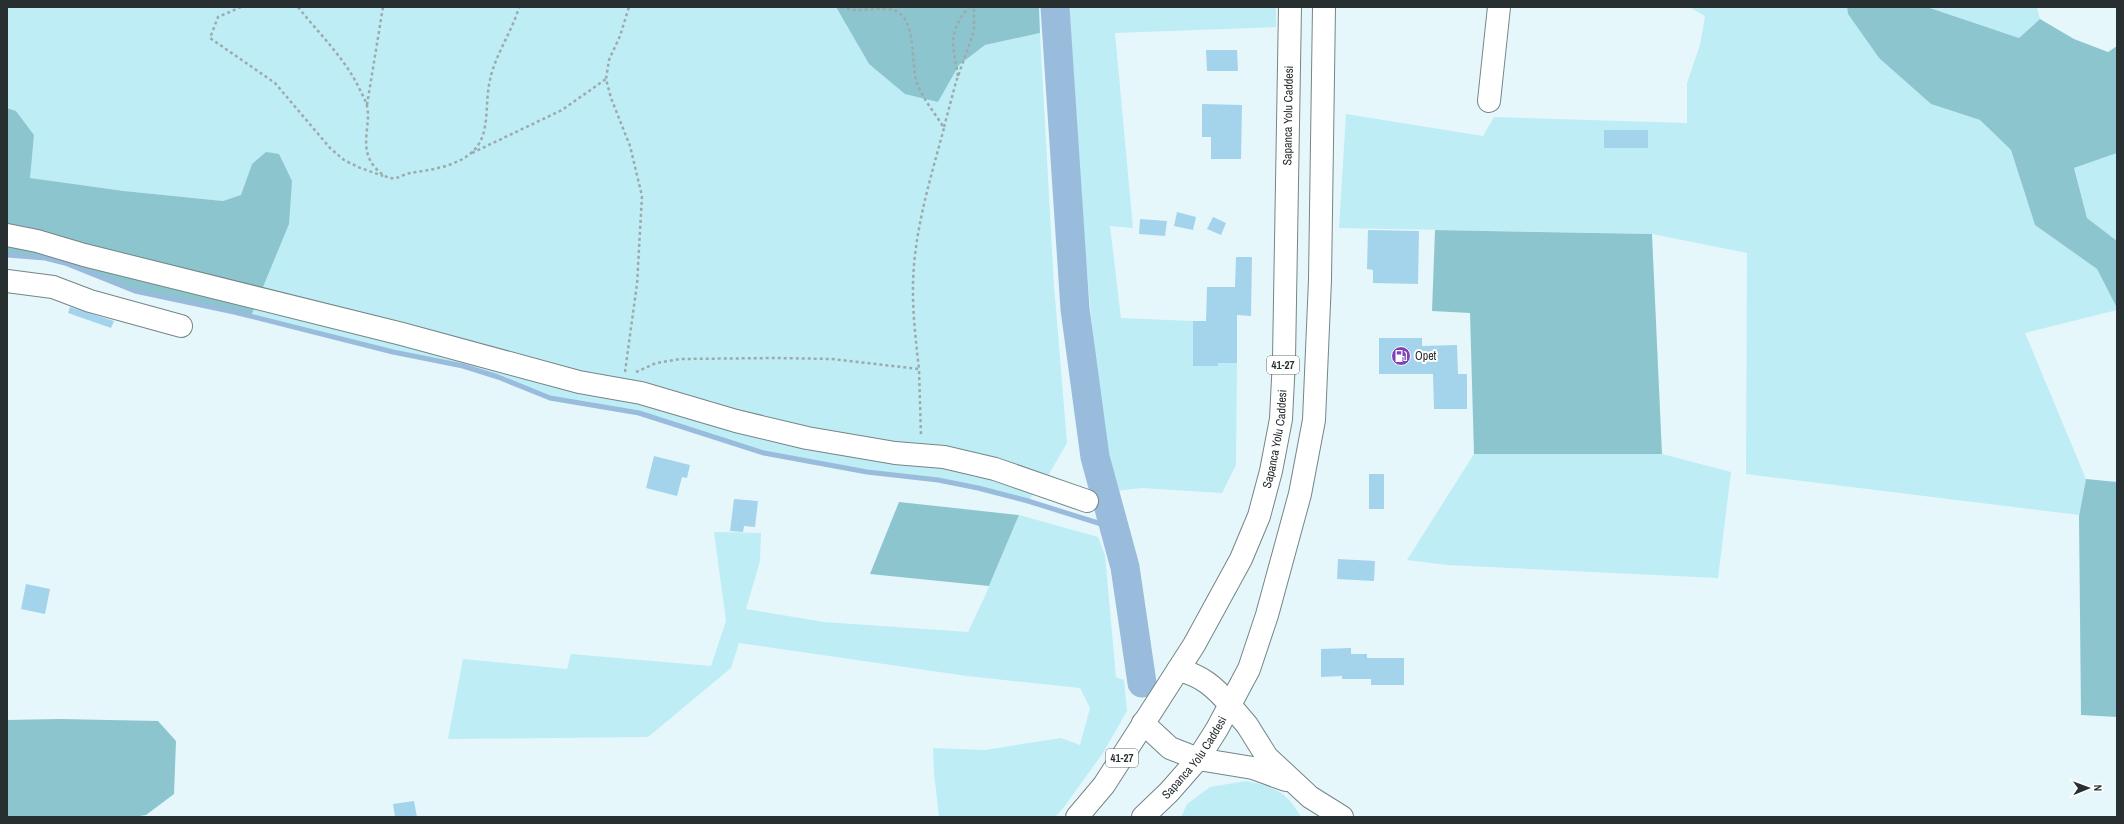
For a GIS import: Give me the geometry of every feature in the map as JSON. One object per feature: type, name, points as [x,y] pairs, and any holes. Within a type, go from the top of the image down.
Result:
[{"type":"main road","name":"Sapanca Yolu Caddesi","points":[[1077,817],[1104,785],[1194,645],[1241,559],[1258,516],[1272,471],[1281,419],[1290,7]]},
{"type":"main road","name":"Sapanca Yolu Caddesi","points":[[1143,817],[1169,792],[1198,759],[1230,705],[1248,669],[1267,615],[1300,494],[1314,420],[1320,280],[1324,7]]},
{"type":"main road","points":[[1489,101],[1499,7]]},
{"type":"main road","points":[[7,235],[37,240],[84,255],[410,336],[579,382],[641,393],[736,421],[807,438],[895,453],[944,457],[994,469],[1087,501]]},
{"type":"main road","points":[[7,281],[53,287],[90,301],[181,326]]},
{"type":"main road","points":[[1178,670],[1193,674],[1205,680],[1230,705],[1246,725],[1267,757],[1292,782],[1310,797],[1342,817]]},
{"type":"main road","points":[[1144,723],[1170,748],[1180,754],[1198,759],[1254,768],[1292,782]]},
{"type":"main road","points":[[1310,797],[1318,817]]},
{"type":"path","points":[[241,7],[218,17],[210,38],[275,82],[330,148],[344,160],[358,167],[387,177],[395,178],[407,173],[429,170],[454,163],[471,153],[562,110],[606,79]]},
{"type":"path","points":[[298,7],[340,56],[357,84],[367,106]]},
{"type":"path","points":[[383,7],[367,106],[366,145],[370,159],[378,171],[387,177]]},
{"type":"path","points":[[471,153],[484,133],[490,79],[519,7]]},
{"type":"path","points":[[629,7],[620,36],[609,60],[606,79],[611,98],[630,146],[642,196],[637,284],[624,377],[656,363],[680,359],[832,359],[919,369]]},
{"type":"path","points":[[841,7],[852,11],[892,10],[899,13],[907,23],[911,36],[916,80],[944,128]]},
{"type":"path","points":[[958,77],[953,45],[953,32],[959,18],[968,7]]},
{"type":"path","points":[[922,455],[919,369],[913,315],[914,265],[922,214],[944,128],[958,77],[974,31],[974,7]]},
{"type":"shaded area","points":[[7,7],[836,7],[869,64],[938,102],[959,65],[985,45],[1040,33],[1054,285],[1067,443],[1049,474],[1028,501],[938,480],[867,472],[764,453],[639,413],[550,398],[498,377],[463,366],[393,352],[251,316],[259,294],[252,164],[241,196],[223,201],[124,191],[29,178],[34,135],[16,111],[7,108]]},
{"type":"shaded area","points":[[836,7],[1039,7],[1040,33],[985,45],[959,65],[938,102],[905,94],[869,64]]},
{"type":"shaded area","points":[[1069,7],[1276,7],[1276,27],[1115,33],[1133,228],[1110,226],[1121,318],[1193,321],[1193,366],[1218,366],[1218,363],[1237,363],[1236,465],[1222,493],[1142,488],[1115,491],[1097,383],[1085,248]]},
{"type":"shaded area","points":[[1689,7],[1847,7],[1848,14],[1879,58],[1931,104],[1980,120],[2011,150],[2035,225],[2097,269],[2117,308],[2117,310],[2025,333],[2086,479],[2079,515],[1746,474],[1747,253],[1652,234],[1339,228],[1346,114],[1483,136],[1494,117],[1687,123],[1687,83],[1700,45],[1705,16]]},
{"type":"shaded area","points":[[1847,7],[1927,7],[2019,38],[2040,19],[2074,39],[2108,52],[2117,46],[2117,153],[2074,168],[2087,218],[2117,241],[2117,308],[2097,269],[2035,225],[2011,150],[1980,120],[1931,104],[1879,58],[1848,14]]},
{"type":"shaded area","points":[[1927,7],[2037,7],[2040,19],[2019,38]]},
{"type":"shaded area","points":[[7,108],[16,111],[34,135],[30,178],[124,191],[223,201],[241,195],[252,164],[266,152],[279,154],[292,181],[289,224],[251,316],[135,291],[65,263],[45,258],[7,255]]},
{"type":"shaded area","points":[[2117,153],[2117,241],[2087,218],[2074,168]]},
{"type":"shaded area","points":[[1435,230],[1652,234],[1662,454],[1474,454],[1470,313],[1432,311]]},
{"type":"shaded area","points":[[1474,454],[1662,454],[1731,472],[1718,578],[1447,565],[1407,560]]},
{"type":"shaded area","points":[[2086,479],[2117,482],[2117,717],[2081,715],[2079,516]]},
{"type":"shaded area","points":[[899,502],[1019,515],[989,586],[870,574]]},
{"type":"shaded area","points":[[1019,515],[1098,537],[1105,555],[1116,677],[1124,680],[1127,711],[1103,753],[1055,817],[939,817],[933,748],[985,750],[1061,738],[1080,745],[1090,708],[1080,688],[967,676],[739,643],[731,668],[648,737],[448,739],[463,659],[567,669],[571,654],[711,666],[726,621],[714,532],[761,533],[760,561],[746,609],[824,622],[968,632]]},
{"type":"shaded area","points":[[60,719],[158,721],[176,741],[174,794],[146,815],[133,817],[7,817],[7,720]]},
{"type":"shaded area","points":[[1246,781],[1265,785],[1278,791],[1290,801],[1301,817],[1181,817],[1187,804],[1210,787]]},
{"type":"building","points":[[1206,50],[1237,50],[1238,71],[1207,71]]},
{"type":"building","points":[[1202,104],[1242,105],[1241,159],[1211,159],[1211,137],[1202,137]]},
{"type":"building","points":[[1604,130],[1648,130],[1648,148],[1604,148]]},
{"type":"building","points":[[1177,212],[1196,217],[1193,230],[1174,226]]},
{"type":"building","points":[[1213,217],[1226,223],[1221,235],[1207,229]]},
{"type":"building","points":[[1140,219],[1167,221],[1165,236],[1139,234]]},
{"type":"building","points":[[1368,230],[1419,231],[1418,284],[1373,283],[1373,270],[1367,269]]},
{"type":"building","points":[[1236,257],[1252,257],[1251,316],[1237,315],[1237,363],[1218,363],[1218,366],[1193,366],[1193,321],[1206,321],[1207,287],[1235,287]]},
{"type":"building","points":[[70,307],[114,321],[111,328],[68,313]]},
{"type":"building","points":[[1379,338],[1422,338],[1422,346],[1457,345],[1458,374],[1467,374],[1467,409],[1434,409],[1433,374],[1379,374]]},
{"type":"building","points":[[654,456],[690,465],[687,478],[682,477],[677,496],[646,488]]},
{"type":"building","points":[[1369,474],[1384,474],[1384,509],[1369,509]]},
{"type":"building","points":[[734,499],[758,501],[755,527],[744,526],[743,532],[730,531]]},
{"type":"building","points":[[1338,559],[1375,561],[1374,581],[1337,579]]},
{"type":"building","points":[[26,584],[50,589],[45,614],[21,609]]},
{"type":"building","points":[[1351,648],[1351,654],[1367,654],[1367,658],[1404,658],[1404,685],[1371,685],[1371,679],[1342,679],[1342,676],[1321,677],[1321,649]]},
{"type":"building","points":[[414,801],[417,817],[395,817],[393,804]]},
{"type":"waterway","points":[[1055,7],[1075,309],[1095,457],[1125,567],[1142,683]]},
{"type":"waterway","points":[[7,255],[45,258],[65,263],[135,291],[234,312],[393,352],[463,366],[498,377],[550,398],[639,413],[764,453],[867,472],[938,480],[978,488],[1028,501],[1114,528]]},
{"type":"place","name":"Opet","points":[[1401,356]]}]
